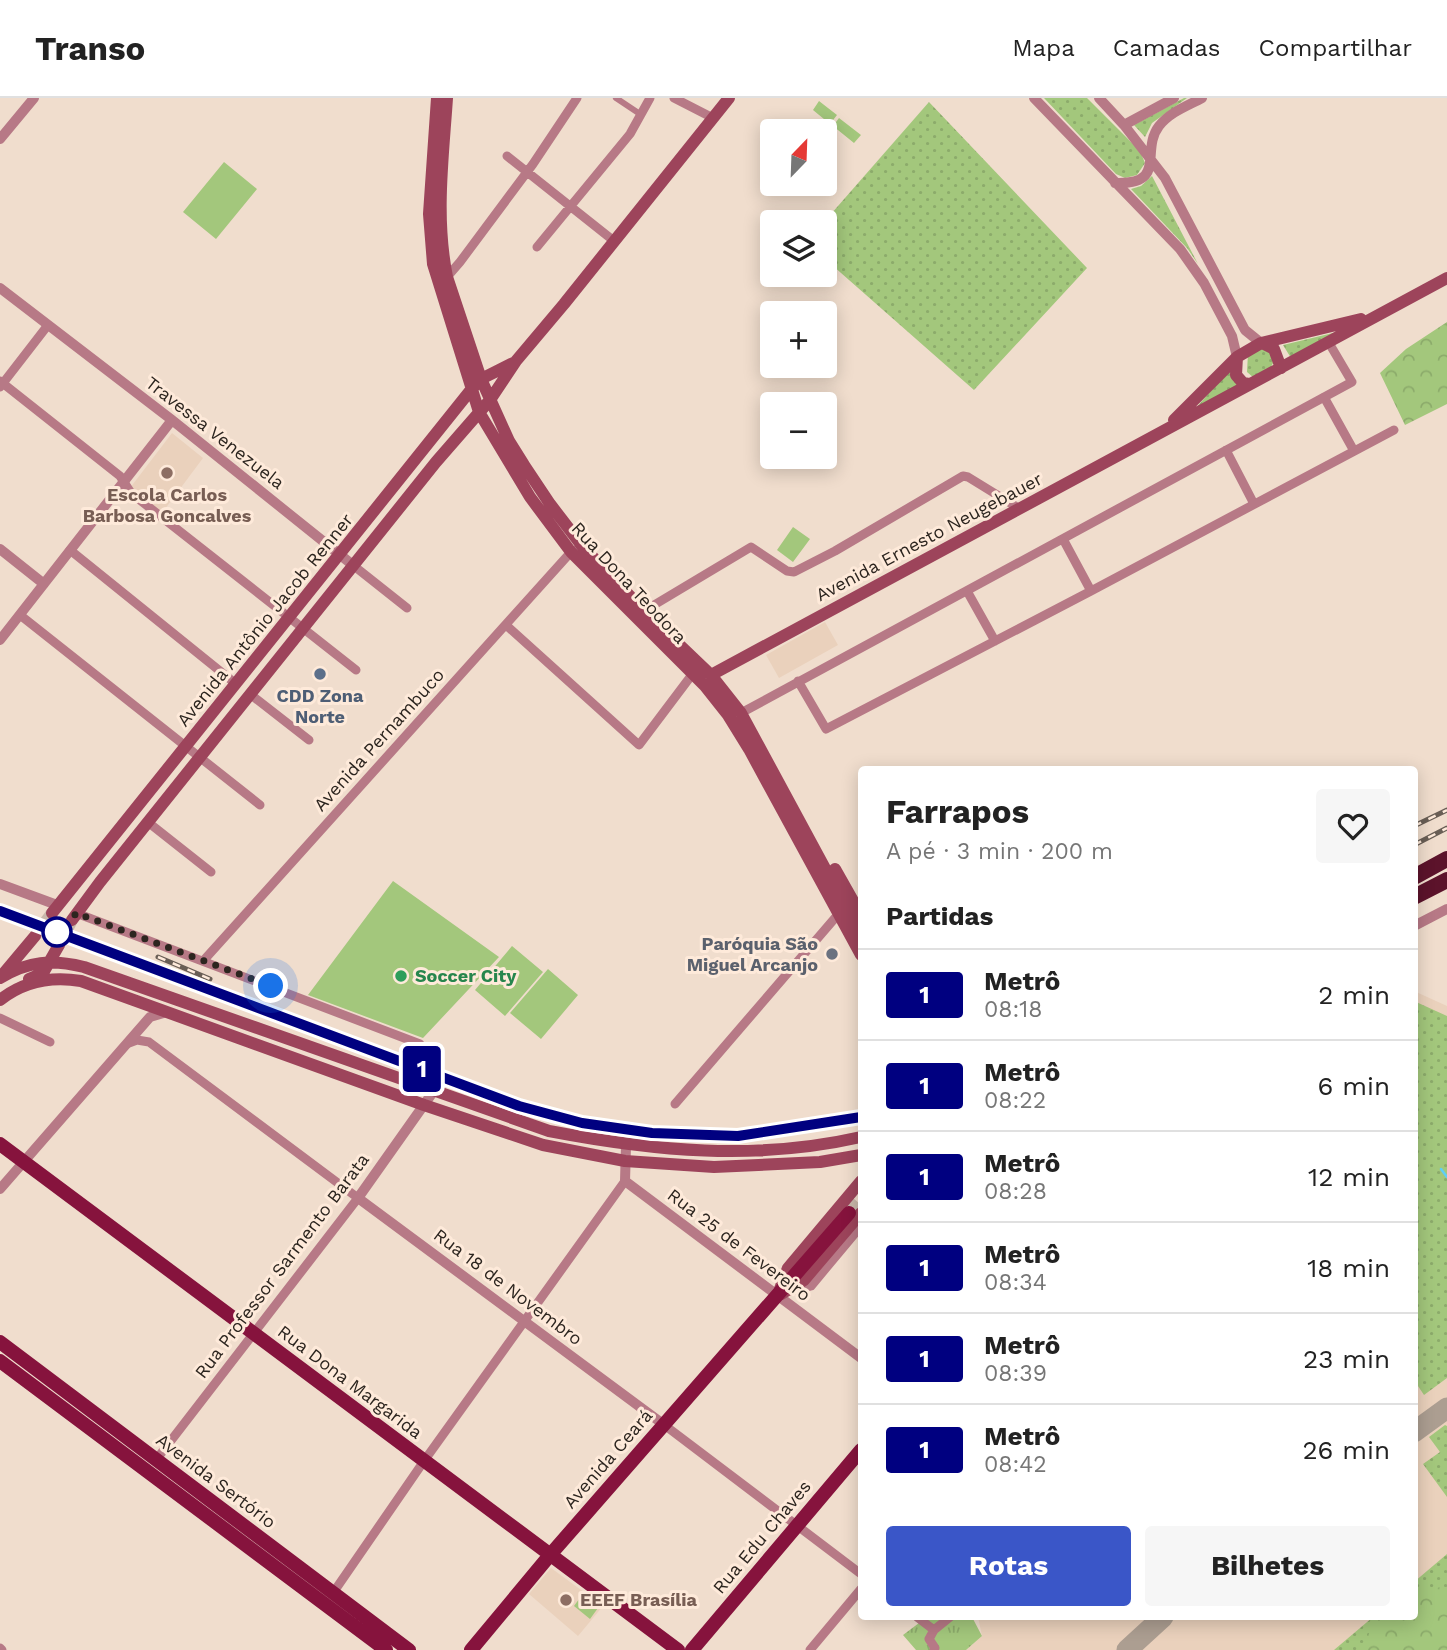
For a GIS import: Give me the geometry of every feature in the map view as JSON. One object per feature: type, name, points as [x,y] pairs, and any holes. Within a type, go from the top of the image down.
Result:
[{"type":"highway","points":[[1418,875],[1447,859]]},
{"type":"highway","points":[[1418,895],[1447,880]]},
{"type":"main road","name":"Rua Dona Teodora","points":[[437,98],[429,214],[433,264],[479,412],[490,432],[577,549],[693,675],[708,680],[741,713],[813,845],[838,909]]},
{"type":"main road","name":"Rua Dona Teodora","points":[[447,98],[439,209],[447,277],[481,379],[519,468]]},
{"type":"main road","name":"Avenida Antônio Jacob Renner","points":[[74,917],[280,656],[436,462],[490,400],[516,361],[729,98]]},
{"type":"main road","name":"Avenida Ernesto Neugebauer","points":[[708,680],[1163,430],[1447,278]]},
{"type":"main road","name":"Avenida Ernesto Neugebauer","points":[[1163,430],[1237,357],[1261,343],[1382,314]]},
{"type":"main road","points":[[1261,343],[1275,349],[1281,368]]},
{"type":"main road","points":[[1237,357],[1236,375],[1243,383],[1249,384]]},
{"type":"main road","name":"Avenida Antônio Jacob Renner","points":[[55,909],[481,379],[516,361]]},
{"type":"main road","points":[[463,430],[472,428],[490,432]]},
{"type":"main road","points":[[422,452],[436,462]]},
{"type":"main road","points":[[391,491],[405,501]]},
{"type":"main road","name":"Rua Dona Teodora","points":[[577,549],[692,656],[749,749],[838,909]]},
{"type":"main road","points":[[267,646],[280,656]]},
{"type":"main road","points":[[169,769],[172,778],[182,780]]},
{"type":"main road","points":[[149,795],[158,796],[161,806]]},
{"type":"main road","points":[[813,845],[834,867],[858,910]]},
{"type":"main road","points":[[86,870],[100,882]]},
{"type":"main road","points":[[838,909],[858,932]]},
{"type":"main road","points":[[838,909],[858,949]]},
{"type":"main road","points":[[838,909],[858,960]]},
{"type":"main road","points":[[0,978],[35,936]]},
{"type":"main road","points":[[0,1000],[29,979],[43,973],[59,944],[69,958],[84,967]]},
{"type":"main road","points":[[0,978],[25,966],[51,961],[84,967],[549,1131],[626,1146],[711,1152],[768,1150],[819,1147],[858,1138]]},
{"type":"main road","points":[[21,986],[56,979],[81,981],[424,1105],[543,1145],[625,1161],[714,1167],[770,1166],[858,1156]]},
{"type":"main road","name":"Rua Dona Margarida","points":[[0,1144],[678,1650]]},
{"type":"main road","name":"Avenida Ceará","points":[[778,1295],[788,1268],[858,1185]]},
{"type":"main road","name":"Avenida Ceará","points":[[471,1650],[663,1424],[855,1213]]},
{"type":"main road","name":"Avenida Sertório","points":[[0,1342],[409,1650]]},
{"type":"main road","name":"Avenida Sertório","points":[[0,1361],[386,1650]]},
{"type":"main road","name":"Rua Edu Chaves","points":[[692,1650],[858,1454]]},
{"type":"street","points":[[0,139],[34,98]]},
{"type":"street","points":[[447,277],[527,172],[577,98]]},
{"type":"street","points":[[617,98],[640,114]]},
{"type":"street","points":[[537,247],[630,134],[650,98]]},
{"type":"street","points":[[674,98],[713,118]]},
{"type":"street","points":[[1034,98],[1180,249],[1204,283],[1232,337],[1237,357]]},
{"type":"street","points":[[1099,98],[1124,125],[1165,178],[1245,330],[1261,343]]},
{"type":"street","points":[[1124,125],[1174,98]]},
{"type":"street","points":[[1115,183],[1133,184],[1144,176],[1152,159],[1152,139],[1158,127],[1174,112],[1202,98]]},
{"type":"street","points":[[507,156],[614,241]]},
{"type":"street","name":"Travessa Venezuela","points":[[0,288],[172,420],[407,608]]},
{"type":"street","points":[[48,326],[1,384],[120,475],[131,493],[356,670]]},
{"type":"street","points":[[741,713],[1352,382],[1329,342]]},
{"type":"street","points":[[1324,397],[1354,451]]},
{"type":"street","points":[[0,640],[172,420]]},
{"type":"street","points":[[798,681],[826,729],[1394,430]]},
{"type":"street","points":[[1226,450],[1254,504]]},
{"type":"street","points":[[643,611],[751,547],[787,571],[794,572],[963,476],[1020,509]]},
{"type":"street","points":[[1063,538],[1091,591]]},
{"type":"street","points":[[0,549],[44,584]]},
{"type":"street","name":"Avenida Pernambuco","points":[[204,960],[577,549]]},
{"type":"street","points":[[70,550],[236,684]]},
{"type":"street","points":[[967,591],[995,641]]},
{"type":"street","points":[[20,615],[260,805]]},
{"type":"street","points":[[506,625],[639,745],[693,675],[692,656]]},
{"type":"street","points":[[250,694],[309,740]]},
{"type":"street","points":[[149,823],[211,872]]},
{"type":"street","points":[[0,884],[55,909]]},
{"type":"street","points":[[675,1104],[838,909]]},
{"type":"street","points":[[1418,924],[1447,909]]},
{"type":"street","points":[[74,917],[204,960],[420,1044]]},
{"type":"street","points":[[0,1189],[150,1017],[170,1012]]},
{"type":"street","points":[[0,1018],[50,1042]]},
{"type":"street","name":"Rua 18 de Novembro","points":[[129,1043],[143,1040],[149,1042],[858,1572]]},
{"type":"street","name":"Rua Professor Sarmento Barata","points":[[156,1460],[358,1198],[433,1092]]},
{"type":"street","points":[[334,1593],[424,1461],[625,1181],[626,1146]]},
{"type":"street","name":"Rua 25 de Fevereiro","points":[[625,1181],[858,1356]]},
{"type":"street","points":[[778,1295],[811,1286],[858,1230]]},
{"type":"street","points":[[810,1650],[858,1593]]},
{"type":"street","points":[[922,1620],[934,1630]]},
{"type":"street","points":[[934,1650],[929,1639],[934,1630],[946,1620]]},
{"type":"shaded area","name":"Escola Carlos Barbosa Goncalves","points":[[172,433],[203,458],[162,513],[130,488]]},
{"type":"shaded area","points":[[825,622],[838,645],[779,678],[766,655]]},
{"type":"shaded area","points":[[1418,993],[1447,1006],[1447,1650],[966,1650],[982,1636],[979,1620],[1418,1620]]},
{"type":"shaded area","name":"EEEF Brasília","points":[[551,1568],[603,1606],[578,1636],[529,1594]]},
{"type":"green space","points":[[1044,98],[1087,98],[1140,151],[1145,163],[1137,175],[1125,178],[1116,174]]},
{"type":"green space","points":[[1187,98],[1152,123],[1145,137],[1134,125]]},
{"type":"green space","points":[[819,101],[837,115],[834,119],[824,119],[813,110]]},
{"type":"green space","points":[[929,102],[1087,268],[974,390],[837,269],[837,210],[834,210]]},
{"type":"green space","points":[[839,118],[861,135],[854,143],[837,129]]},
{"type":"green space","points":[[224,162],[257,189],[216,239],[183,212]]},
{"type":"green space","points":[[1152,176],[1198,264],[1187,248],[1131,189],[1141,186]]},
{"type":"green space","points":[[1447,322],[1447,404],[1405,425],[1380,373],[1406,349]]},
{"type":"green space","points":[[1337,332],[1291,358],[1283,345]]},
{"type":"green space","points":[[1260,347],[1270,351],[1273,363],[1269,371],[1254,378],[1247,372],[1248,353]]},
{"type":"green space","points":[[1232,367],[1240,387],[1195,409]]},
{"type":"green space","points":[[793,527],[810,539],[793,562],[777,550]]},
{"type":"green space","name":"Soccer City","points":[[393,881],[499,957],[423,1038],[308,995]]},
{"type":"green space","points":[[512,946],[543,972],[505,1016],[475,990]]},
{"type":"green space","points":[[548,969],[578,995],[541,1039],[510,1013]]},
{"type":"green space","points":[[1418,1003],[1447,1016],[1447,1378],[1424,1395],[1418,1386]]},
{"type":"green space","points":[[1445,1425],[1447,1497],[1423,1464],[1440,1452],[1429,1437]]},
{"type":"green space","points":[[1447,1554],[1447,1650],[1334,1650],[1369,1620],[1418,1620],[1418,1579]]},
{"type":"green space","points":[[1447,1587],[1447,1650],[1364,1650],[1371,1627],[1378,1620],[1418,1620],[1418,1589]]},
{"type":"green space","points":[[582,1595],[598,1608],[590,1619],[574,1606]]},
{"type":"green space","points":[[923,1620],[974,1620],[982,1636],[966,1650],[916,1650],[903,1635]]},
{"type":"waterway","points":[[1441,1169],[1447,1177]]},
{"type":"taxiway","points":[[1418,1429],[1447,1408]]},
{"type":"taxiway","points":[[1127,1650],[1160,1620]]},
{"type":"tunnel","points":[[35,936],[52,913]]},
{"type":"tunnel","points":[[59,945],[72,920]]},
{"type":"tunnel","points":[[849,1213],[858,1202]]},
{"type":"railway","points":[[1418,824],[1447,810]]},
{"type":"railway","points":[[1418,843],[1447,828]]},
{"type":"railway","points":[[158,957],[210,979]]},
{"type":"railway","points":[[154,969],[519,1106],[582,1123],[652,1133],[738,1136],[858,1117]]},
{"type":"metro line","name":"1","points":[[0,911],[519,1106],[582,1123],[652,1133],[738,1136],[858,1118]]},
{"type":"place","name":"Escola Carlos Barbosa Goncalves","points":[[167,473]]},
{"type":"place","name":"CDD Zona Norte","points":[[320,674]]},
{"type":"place","name":"Paróquia São Miguel Arcanjo","points":[[832,954]]},
{"type":"place","name":"Soccer City","points":[[401,976]]},
{"type":"place","name":"EEEF Brasília","points":[[566,1600]]},
{"type":"route","points":[[57,932],[72,920],[76,913],[271,986]]}]
